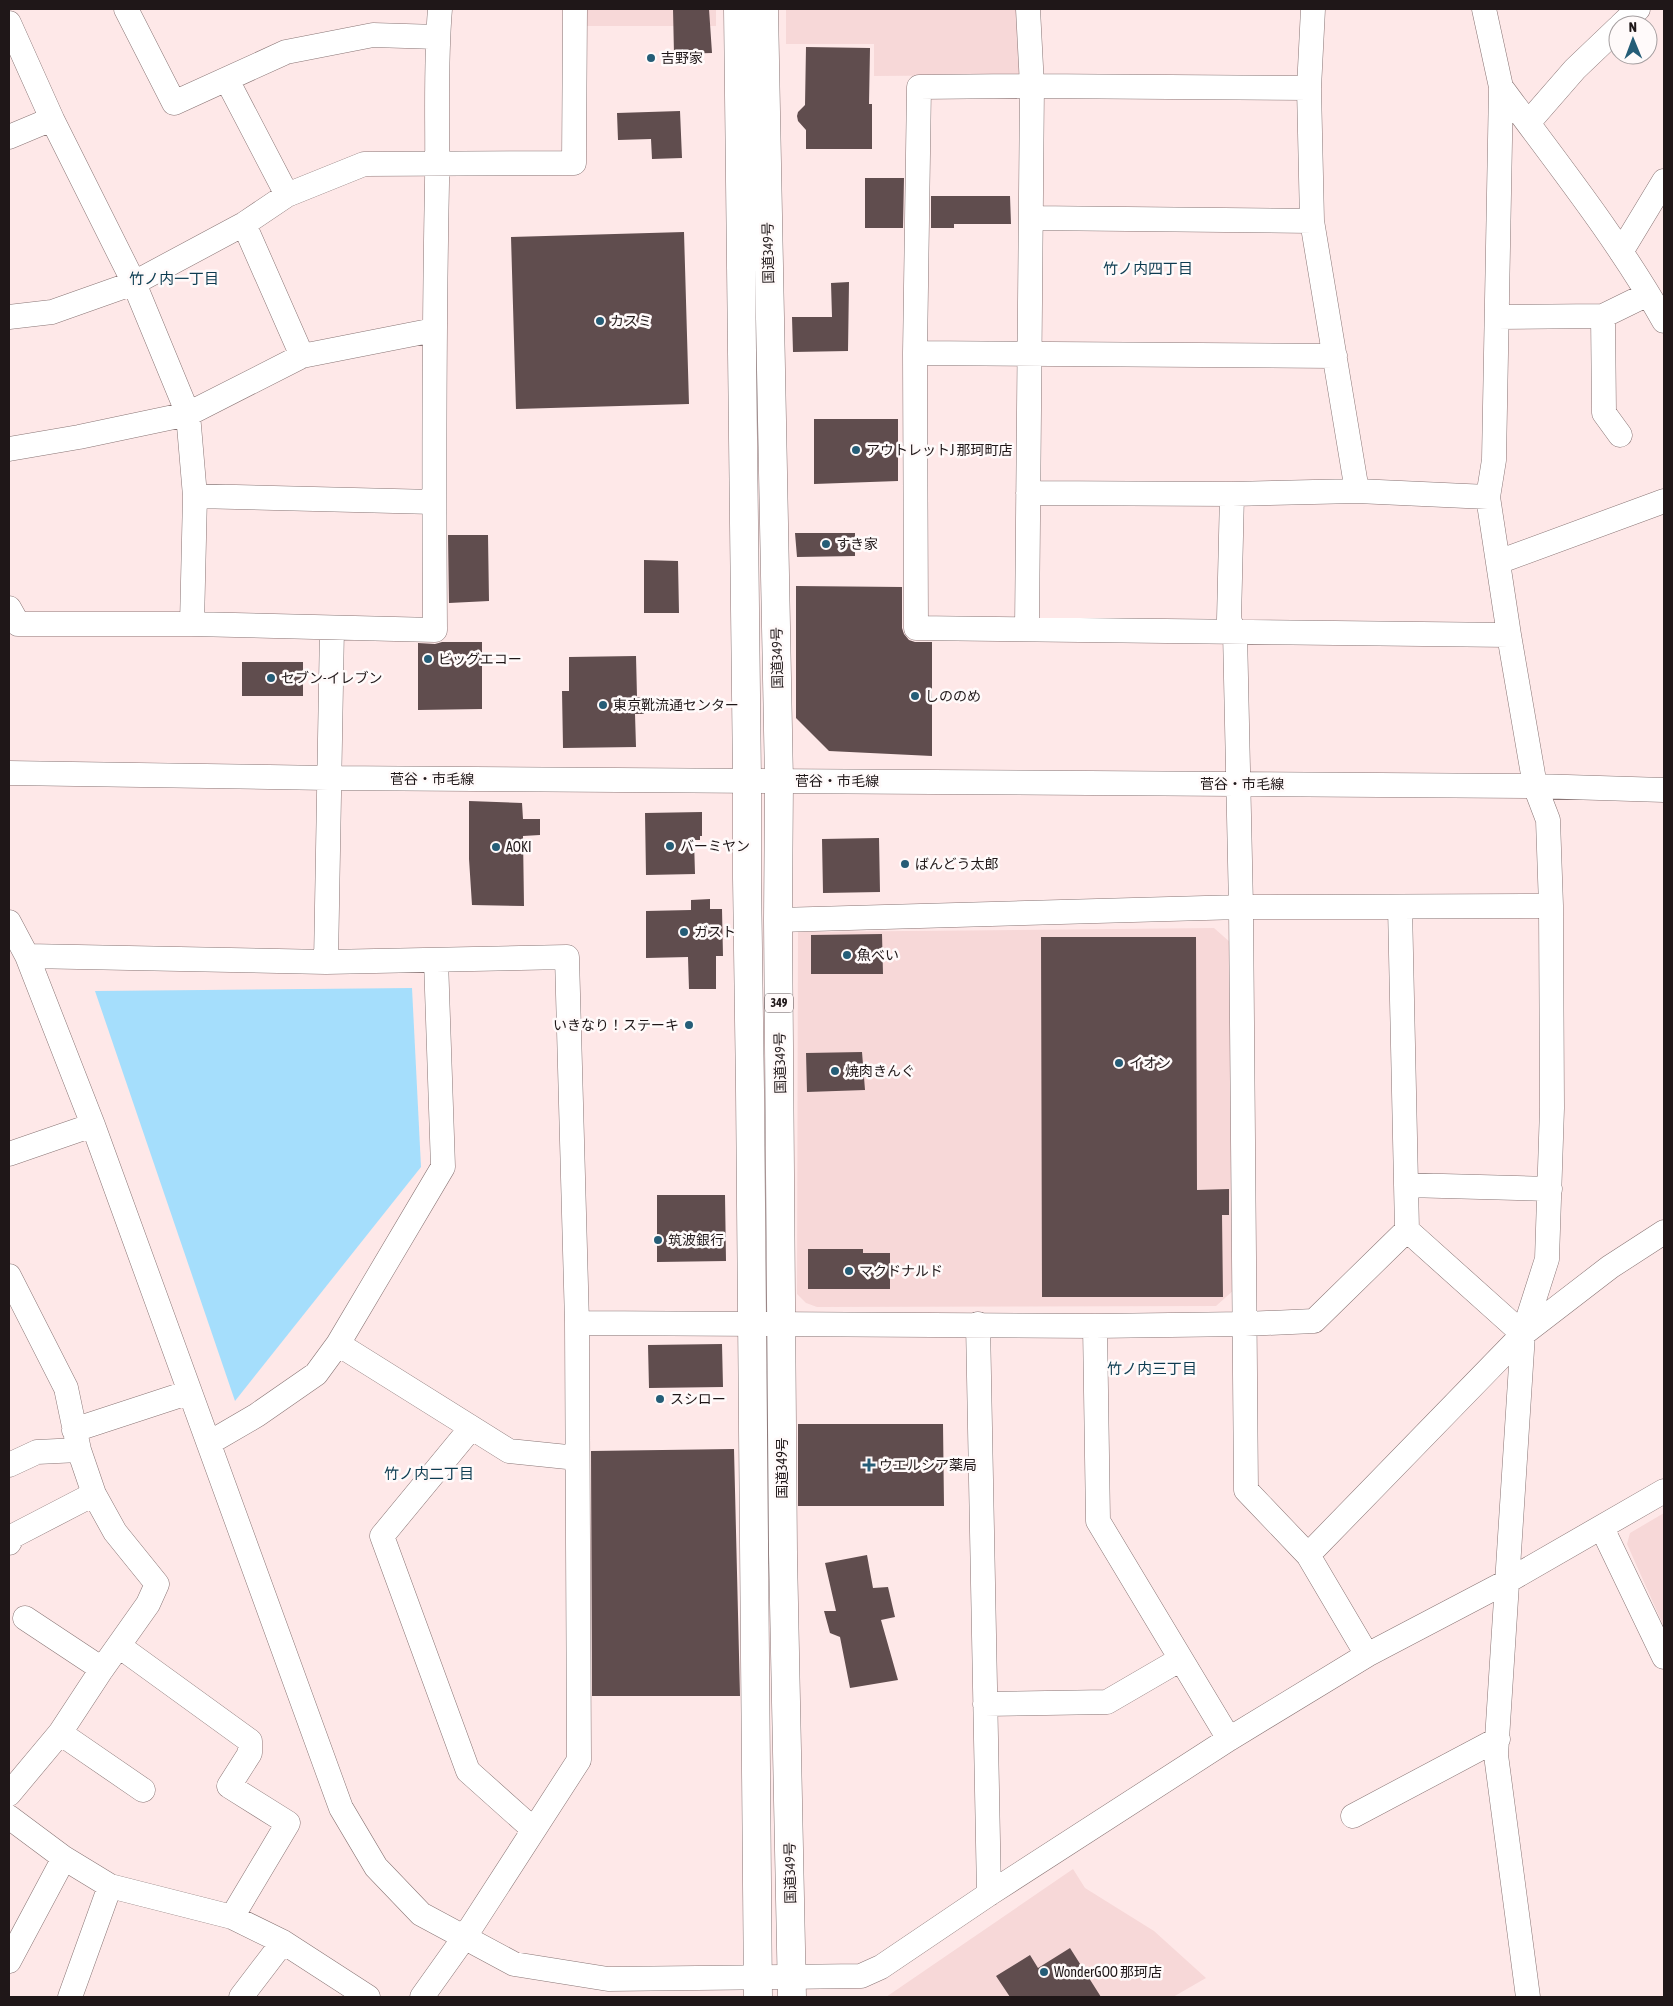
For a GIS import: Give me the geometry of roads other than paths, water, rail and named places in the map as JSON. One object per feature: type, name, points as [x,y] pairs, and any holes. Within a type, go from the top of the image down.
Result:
[{"type":"highway","name":"国道349号","points":[[738,9],[758,1986]]},
{"type":"highway","name":"国道349号","points":[[764,9],[779,781],[778,920],[783,1563],[792,1987]]},
{"type":"street","points":[[126,9],[174,103],[286,52],[373,35],[438,37]]},
{"type":"street","points":[[9,608],[18,624],[192,624],[435,630],[434,330],[440,9]]},
{"type":"street","points":[[9,317],[52,312],[134,283],[244,224],[287,195],[364,164],[438,162],[574,163],[575,9]]},
{"type":"street","points":[[1027,628],[1032,86],[1028,9]]},
{"type":"street","points":[[1313,9],[1309,88],[1312,221],[1357,491]]},
{"type":"street","points":[[1484,9],[1501,87],[1494,460],[1488,496],[1509,635],[1535,786],[1548,820],[1550,906],[1552,1108],[1547,1259],[1523,1334],[1496,1755],[1528,1997]]},
{"type":"street","points":[[9,23],[52,119],[134,283],[188,414],[196,496],[192,624]]},
{"type":"street","points":[[1528,123],[1575,69],[1608,38]]},
{"type":"street","points":[[227,80],[287,195]]},
{"type":"street","points":[[1309,88],[919,87],[916,353],[916,628],[1509,635]]},
{"type":"street","points":[[1501,87],[1598,218],[1664,321]]},
{"type":"street","points":[[9,137],[52,119]]},
{"type":"street","points":[[1621,252],[1664,181]]},
{"type":"street","points":[[1031,218],[1312,221]]},
{"type":"street","points":[[244,224],[302,356]]},
{"type":"street","points":[[1497,317],[1603,316],[1648,294]]},
{"type":"street","points":[[1603,316],[1604,413],[1620,436]]},
{"type":"street","points":[[9,449],[79,438],[188,414],[302,356],[434,330]]},
{"type":"street","points":[[916,353],[1335,356]]},
{"type":"street","points":[[1028,493],[1232,494],[1357,491],[1488,496]]},
{"type":"street","points":[[1232,494],[1229,620],[1235,632],[1241,907],[1242,1262],[1245,1324],[1244,1440],[1246,1490],[1308,1555],[1367,1655]]},
{"type":"street","points":[[196,496],[434,502]]},
{"type":"street","points":[[1498,562],[1664,501]]},
{"type":"street","points":[[326,962],[332,628]]},
{"type":"street","name":"菅谷・市毛線","points":[[9,773],[328,778],[1535,786],[1664,790]]},
{"type":"street","points":[[778,920],[1241,907],[1550,906]]},
{"type":"street","points":[[1400,907],[1407,1230],[1523,1334]]},
{"type":"street","points":[[9,922],[27,956],[93,1125],[341,1808],[376,1867],[421,1914],[514,1964],[608,1979],[758,1986],[792,1987],[861,1976],[881,1967],[989,1894],[1229,1739],[1367,1655],[1506,1582],[1664,1491]]},
{"type":"street","points":[[27,956],[326,962],[566,957],[577,1323],[579,1760],[464,1938],[422,1997]]},
{"type":"street","points":[[208,1443],[257,1415],[316,1374],[338,1344],[443,1167],[436,960]]},
{"type":"street","points":[[9,1154],[93,1125]]},
{"type":"street","points":[[1406,1185],[1550,1188]]},
{"type":"street","points":[[577,1323],[1095,1326],[1314,1321],[1407,1230]]},
{"type":"street","points":[[1308,1555],[1523,1334],[1610,1267],[1664,1232]]},
{"type":"street","points":[[9,1276],[66,1388],[76,1440],[94,1494],[115,1532],[157,1584],[148,1604],[60,1733],[9,1794]]},
{"type":"street","points":[[978,1324],[989,1894]]},
{"type":"street","points":[[1095,1326],[1098,1520],[1229,1739]]},
{"type":"street","points":[[338,1344],[509,1451],[577,1458]]},
{"type":"street","points":[[9,1465],[37,1452],[76,1440],[190,1392]]},
{"type":"street","points":[[471,1428],[382,1536],[468,1771],[534,1830]]},
{"type":"street","points":[[9,1543],[13,1536],[94,1494]]},
{"type":"street","points":[[1602,1528],[1664,1657]]},
{"type":"street","points":[[25,1618],[102,1669]]},
{"type":"street","points":[[119,1646],[250,1741],[250,1753],[229,1786],[288,1823],[232,1916]]},
{"type":"street","points":[[986,1704],[1107,1702],[1181,1659]]},
{"type":"street","points":[[60,1733],[143,1790]]},
{"type":"street","points":[[1353,1816],[1498,1739]]},
{"type":"street","points":[[9,1817],[64,1858],[110,1886],[232,1916],[283,1942],[368,1997]]},
{"type":"street","points":[[9,1961],[64,1858]]},
{"type":"street","points":[[70,1997],[110,1886]]},
{"type":"street","points":[[241,1997],[283,1942]]},
{"type":"water","points":[[412,988],[421,1167],[235,1401],[95,991]]},
{"type":"place","name":"吉野家","points":[[651,58]]},
{"type":"place","name":"カスミ","points":[[600,321]]},
{"type":"place","name":"アウトレットJ 那珂町店","points":[[856,450]]},
{"type":"place","name":"すき家","points":[[826,544]]},
{"type":"place","name":"ビッグエコー","points":[[428,659]]},
{"type":"place","name":"セブン-イレブン","points":[[271,678]]},
{"type":"place","name":"しののめ","points":[[915,696]]},
{"type":"place","name":"東京靴流通センター","points":[[603,705]]},
{"type":"place","name":"バーミヤン","points":[[670,846]]},
{"type":"place","name":"AOKI","points":[[496,847]]},
{"type":"place","name":"ばんどう太郎","points":[[905,864]]},
{"type":"place","name":"ガスト","points":[[684,932]]},
{"type":"place","name":"魚べい","points":[[847,955]]},
{"type":"place","name":"いきなり！ステーキ","points":[[689,1025]]},
{"type":"place","name":"イオン","points":[[1119,1063]]},
{"type":"place","name":"焼肉きんぐ","points":[[835,1071]]},
{"type":"place","name":"筑波銀行","points":[[658,1240]]},
{"type":"place","name":"マクドナルド","points":[[849,1271]]},
{"type":"place","name":"スシロー","points":[[660,1399]]},
{"type":"place","name":"ウエルシア薬局","points":[[869,1465]]},
{"type":"place","name":"WonderGOO 那珂店","points":[[1044,1972]]},
{"type":"district","name":"竹ノ内四丁目","points":[[1148,269]]},
{"type":"district","name":"竹ノ内一丁目","points":[[174,279]]},
{"type":"district","name":"竹ノ内三丁目","points":[[1152,1369]]},
{"type":"district","name":"竹ノ内二丁目","points":[[429,1474]]}]
